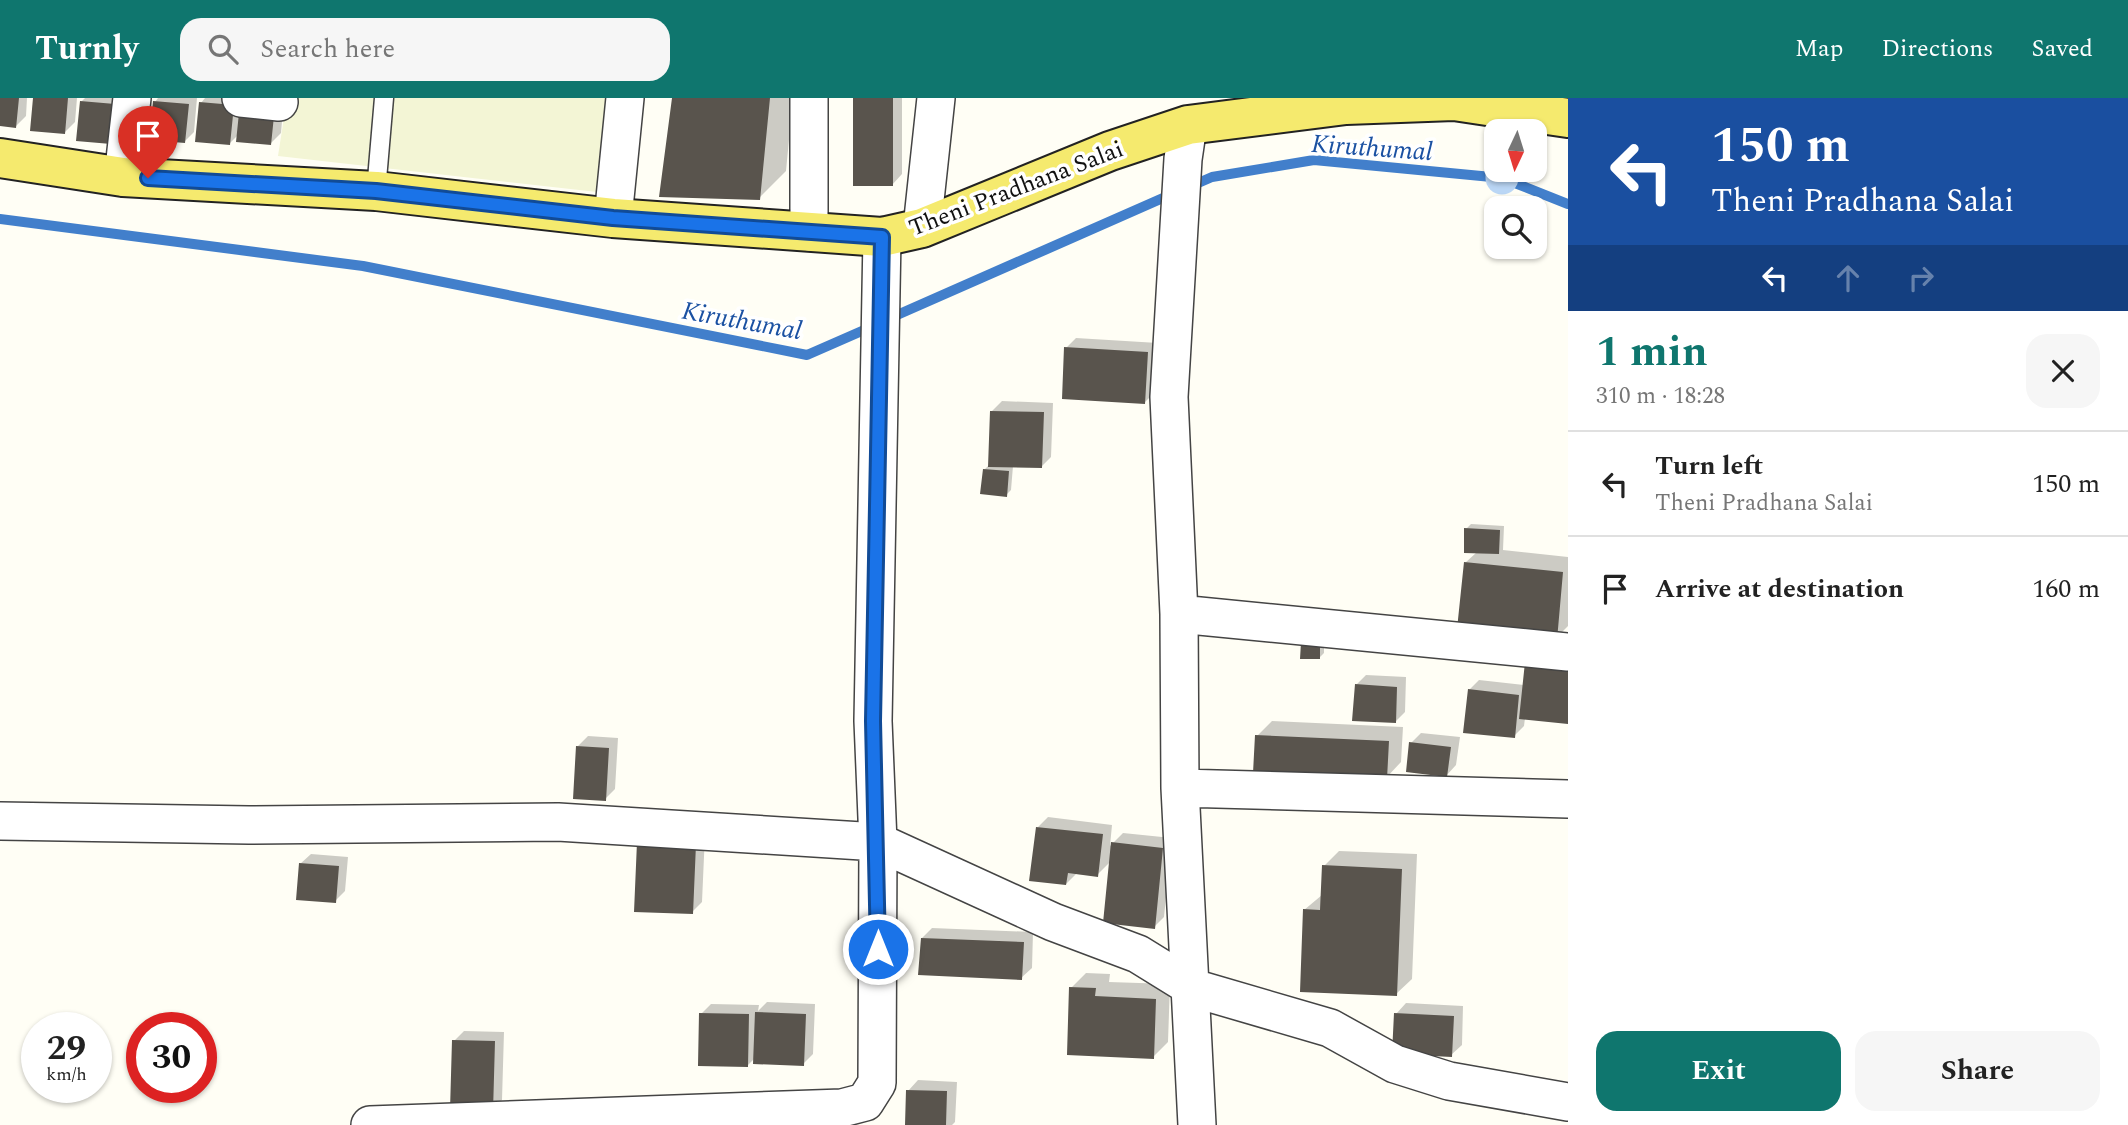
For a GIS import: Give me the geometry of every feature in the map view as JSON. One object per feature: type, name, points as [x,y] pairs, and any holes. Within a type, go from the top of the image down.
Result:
[{"type":"main road","name":"Theni Pradhana Salai","points":[[0,158],[123,177],[376,191],[613,218],[809,232],[881,253],[922,228],[1110,151],[1185,142],[1346,105],[1454,100],[1565,117]]},
{"type":"street","points":[[123,177],[132,98]]},
{"type":"street","points":[[241,98],[279,102]]},
{"type":"street","points":[[613,218],[625,98]]},
{"type":"street","points":[[809,98],[809,232]]},
{"type":"street","points":[[922,228],[936,98]]},
{"type":"street","points":[[1185,142],[1169,397],[1179,614],[1180,788],[1193,988],[1197,1125]]},
{"type":"street","points":[[370,1125],[842,1108],[865,1102],[877,1083],[878,842],[873,721],[881,253]]},
{"type":"street","points":[[1179,614],[1568,653]]},
{"type":"street","points":[[1180,788],[1568,799]]},
{"type":"street","points":[[0,821],[249,825],[558,822],[878,842],[1054,922],[1138,954],[1193,988],[1330,1028],[1395,1064],[1449,1081],[1568,1102]]},
{"type":"lane","points":[[376,191],[384,98]]},
{"type":"green space","points":[[287,98],[612,98],[606,193],[278,156]]},
{"type":"building","points":[[0,98],[19,98],[16,128],[0,126]]},
{"type":"building","points":[[33,98],[68,98],[65,134],[30,131]]},
{"type":"building","points":[[672,98],[770,98],[760,200],[659,197]]},
{"type":"building","points":[[853,98],[893,98],[893,186],[853,186]]},
{"type":"building","points":[[80,101],[115,104],[111,144],[76,141]]},
{"type":"building","points":[[153,101],[189,104],[185,143],[150,140]]},
{"type":"building","points":[[199,102],[234,105],[230,145],[195,142]]},
{"type":"building","points":[[240,103],[275,106],[271,145],[236,142]]},
{"type":"building","points":[[1064,347],[1148,352],[1145,404],[1062,399]]},
{"type":"building","points":[[990,411],[1044,412],[1042,468],[988,467]]},
{"type":"building","points":[[983,469],[1009,471],[1007,497],[980,494]]},
{"type":"building","points":[[1464,528],[1500,530],[1499,554],[1464,553]]},
{"type":"building","points":[[1464,562],[1563,572],[1557,640],[1457,629]]},
{"type":"building","points":[[1301,642],[1320,643],[1320,659],[1300,659]]},
{"type":"building","points":[[1525,662],[1568,667],[1568,724],[1519,719]]},
{"type":"building","points":[[1355,684],[1397,687],[1396,723],[1352,721]]},
{"type":"building","points":[[1468,689],[1519,695],[1515,738],[1463,733]]},
{"type":"building","points":[[1255,735],[1389,741],[1387,779],[1253,773]]},
{"type":"building","points":[[1409,742],[1451,747],[1447,777],[1406,772]]},
{"type":"building","points":[[576,746],[609,748],[606,801],[573,799]]},
{"type":"building","points":[[1036,827],[1103,834],[1098,877],[1068,873],[1066,885],[1029,881]]},
{"type":"building","points":[[637,842],[696,844],[693,914],[634,912]]},
{"type":"building","points":[[1111,842],[1163,848],[1155,929],[1103,923]]},
{"type":"building","points":[[299,863],[339,866],[336,903],[296,900]]},
{"type":"building","points":[[1322,865],[1402,869],[1397,996],[1300,992],[1303,909],[1320,910]]},
{"type":"building","points":[[921,938],[1024,942],[1022,980],[918,975]]},
{"type":"building","points":[[1069,987],[1096,988],[1095,996],[1156,999],[1154,1059],[1067,1055]]},
{"type":"building","points":[[755,1012],[806,1014],[804,1066],[753,1064]]},
{"type":"building","points":[[699,1013],[749,1014],[748,1067],[698,1066]]},
{"type":"building","points":[[1394,1013],[1454,1016],[1452,1057],[1392,1054]]},
{"type":"building","points":[[452,1040],[495,1041],[493,1112],[450,1110]]},
{"type":"building","points":[[906,1090],[947,1091],[946,1125],[905,1125]]},
{"type":"waterway","name":"Kiruthumal","points":[[1189,187],[1212,177],[1314,160],[1502,178],[1568,204]]},
{"type":"waterway","name":"Kiruthumal","points":[[888,319],[1172,194]]},
{"type":"waterway","name":"Kiruthumal","points":[[0,219],[363,266],[807,355],[871,327]]},
{"type":"route","points":[[148,178],[376,191],[613,218],[882,237],[873,721],[878,842],[878,949]]}]
